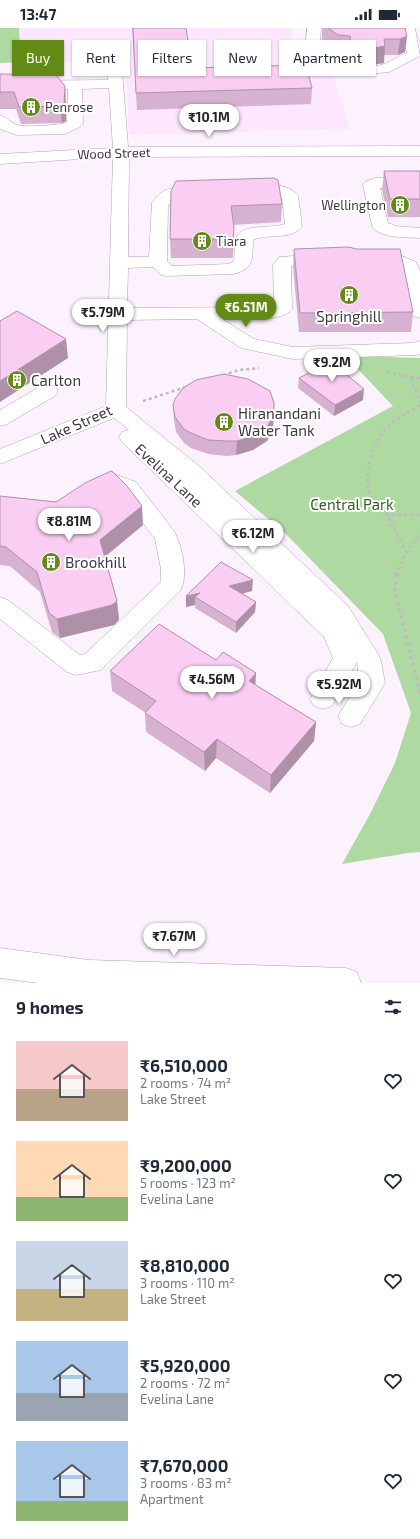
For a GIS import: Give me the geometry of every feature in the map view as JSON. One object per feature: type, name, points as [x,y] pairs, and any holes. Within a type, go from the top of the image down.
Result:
[{"type":"street","points":[[314,28],[313,43],[345,64],[367,70],[384,69],[414,55],[408,28]]},
{"type":"street","name":"Lake Street","points":[[0,457],[110,412],[118,314],[121,152],[115,78],[75,84]]},
{"type":"street","points":[[0,85],[75,84],[75,124],[65,129],[17,130],[6,126],[0,120]]},
{"type":"street","name":"Wood Street","points":[[0,159],[121,152],[420,151]]},
{"type":"street","points":[[420,183],[375,184],[370,186],[380,226],[393,231],[420,233]]},
{"type":"street","points":[[119,263],[158,262],[167,272],[233,269],[243,263],[245,237],[256,232],[287,230],[294,226],[290,196],[277,190],[172,193],[160,203],[158,262]]},
{"type":"street","points":[[118,314],[270,313],[283,309],[282,265],[286,261],[330,259]]},
{"type":"street","points":[[354,261],[402,261],[410,266],[420,312]]},
{"type":"street","points":[[202,314],[248,344],[293,353],[416,349],[420,347]]},
{"type":"street","points":[[0,418],[48,391]]},
{"type":"street","points":[[110,412],[184,484]]},
{"type":"street","points":[[0,606],[76,665],[92,663],[172,585],[173,569],[166,537],[128,487],[112,480],[83,494]]},
{"type":"street","name":"Evelina Lane","points":[[184,484],[340,612],[369,661],[372,683],[357,706],[328,689],[346,658],[333,631],[184,484]]},
{"type":"street","points":[[0,963],[88,979],[346,983]]},
{"type":"path","points":[[217,377],[238,370],[260,368]]},
{"type":"path","points":[[383,372],[420,378]]},
{"type":"path","points":[[410,377],[420,402]]},
{"type":"path","points":[[110,412],[188,386]]},
{"type":"path","points":[[406,552],[386,513],[374,505],[369,495],[369,461],[375,445],[382,433],[406,413],[420,406]]},
{"type":"path","points":[[386,513],[420,515]]},
{"type":"path","points":[[420,533],[406,552],[396,570],[394,581],[395,591],[420,694]]},
{"type":"shaded area","points":[[19,28],[291,28],[292,40],[279,40],[279,76],[334,76],[350,129],[129,135],[127,76],[130,76],[130,40],[72,40],[72,62],[64,62],[64,40],[20,40]]},
{"type":"green space","points":[[0,28],[19,28],[20,40],[12,40],[12,62],[0,63]]},
{"type":"green space","name":"Central Park","points":[[351,356],[420,358],[420,852],[342,864],[370,814],[395,763],[411,713],[383,634],[285,533],[235,491],[393,406],[355,366]]},
{"type":"building","points":[[133,28],[186,28],[188,40],[138,40],[138,76],[206,76],[206,68],[214,67],[214,76],[271,76],[271,66],[279,66],[279,76],[309,76],[312,88],[136,93]]},
{"type":"building","points":[[328,28],[405,28],[407,36],[400,39],[384,39],[385,46],[376,48],[376,40],[351,40],[350,36],[338,35]]},
{"type":"building","points":[[0,74],[12,74],[12,76],[57,76],[65,86],[64,104],[60,106],[19,107],[14,92],[0,92]]},
{"type":"building","points":[[384,171],[420,171],[420,199],[390,199]]},
{"type":"building","points":[[274,178],[278,180],[282,204],[231,206],[234,228],[233,239],[170,239],[171,191],[176,181]]},
{"type":"building","name":"Springhill","points":[[349,247],[356,249],[400,249],[413,312],[300,313],[294,249]]},
{"type":"building","points":[[17,311],[66,339],[0,381],[0,321]]},
{"type":"building","points":[[331,362],[364,389],[335,405],[299,378]]},
{"type":"building","name":"Hiranandani Water Tank","points":[[224,374],[248,379],[270,391],[274,403],[274,415],[267,427],[254,436],[237,441],[208,440],[184,429],[175,417],[173,405],[175,399],[183,388],[196,380]]},
{"type":"building","name":"Brookhill","points":[[111,471],[127,486],[142,506],[100,540],[117,601],[112,605],[57,619],[49,613],[37,572],[6,547],[0,546],[0,496],[56,502],[85,483]]},
{"type":"building","points":[[221,562],[253,580],[229,586],[256,602],[236,622],[195,597],[200,593],[186,596]]},
{"type":"building","points":[[159,624],[216,660],[223,652],[256,673],[249,681],[316,722],[271,775],[217,739],[204,752],[145,713],[156,701],[110,671]]},
{"type":"place","name":"Penrose","points":[[31,107]]},
{"type":"place","name":"Wellington","points":[[400,205]]},
{"type":"place","name":"Tiara","points":[[202,241]]},
{"type":"place","name":"Springhill","points":[[349,295]]},
{"type":"place","name":"Carlton","points":[[17,380]]},
{"type":"place","name":"Hiranandani Water Tank","points":[[224,422]]},
{"type":"place","name":"Brookhill","points":[[51,562]]}]
